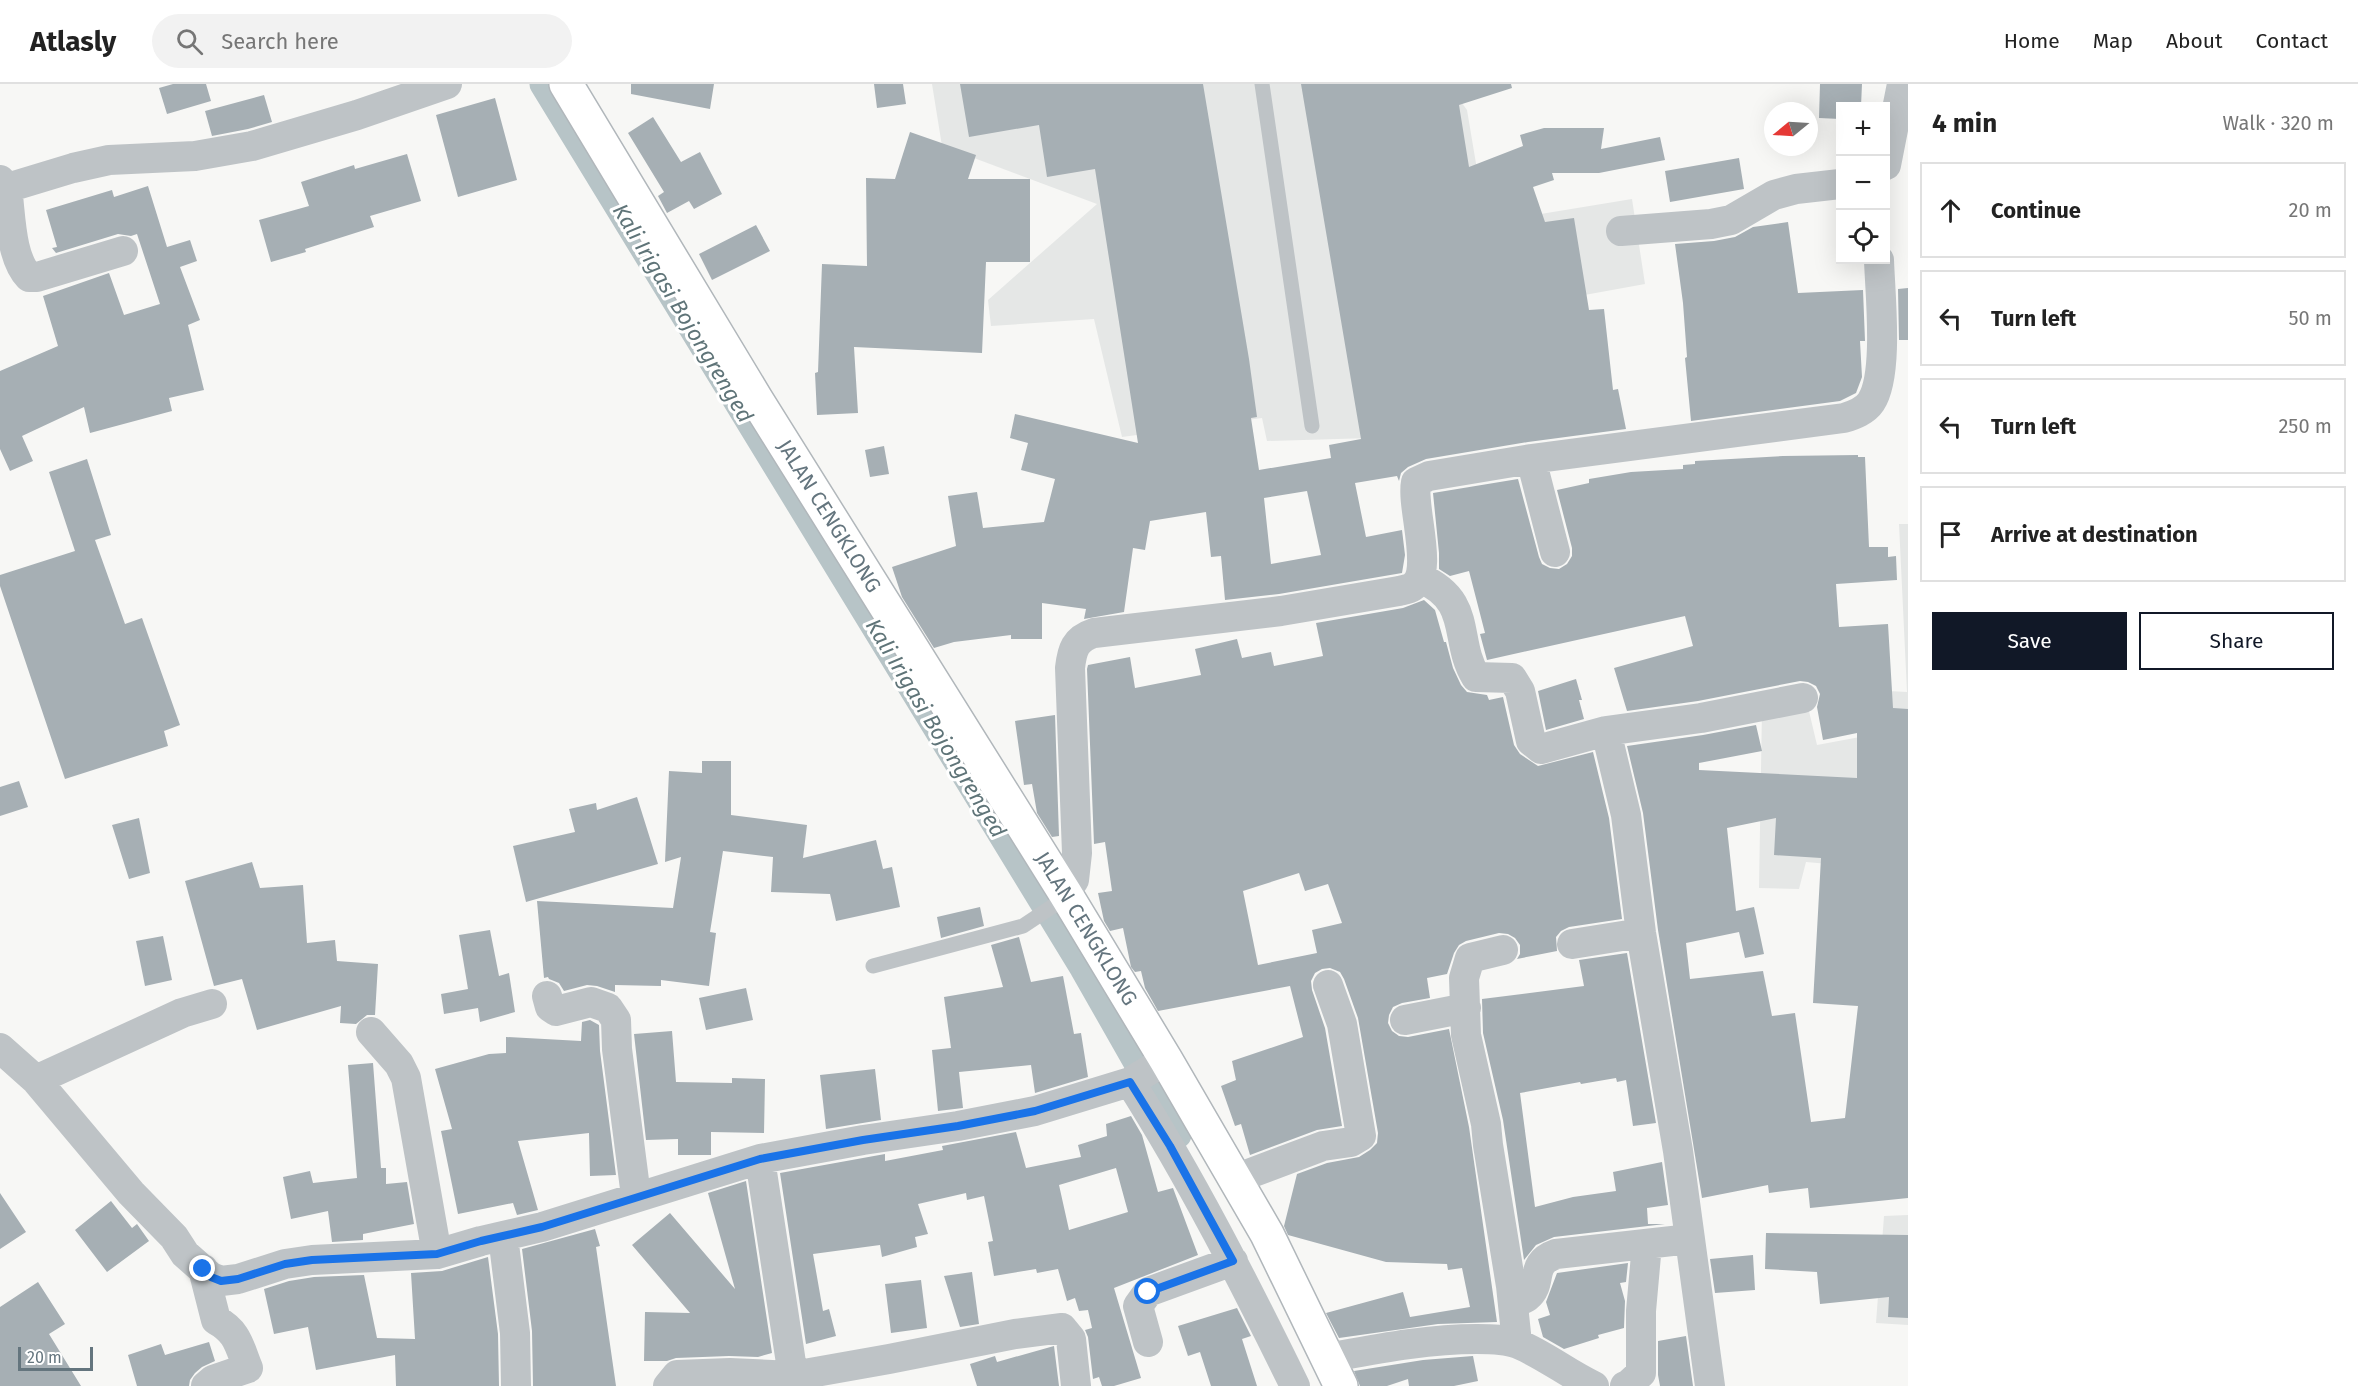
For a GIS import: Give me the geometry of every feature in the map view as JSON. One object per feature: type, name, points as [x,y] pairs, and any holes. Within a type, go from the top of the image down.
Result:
[{"type":"main road","name":"JALAN CENGKLONG","points":[[566,84],[1061,898],[1148,1070],[1236,1179],[1334,1372]]},
{"type":"street","points":[[123,251],[37,277],[29,277],[8,257],[4,184],[110,160],[195,156],[252,146],[357,115],[447,84]]},
{"type":"street","points":[[1888,156],[1902,84]]},
{"type":"street","points":[[1621,231],[1711,224],[1731,220],[1774,195],[1796,189],[1836,184]]},
{"type":"street","points":[[1061,898],[1074,880],[1077,853],[1070,668],[1072,650],[1080,639],[1095,633],[1281,611],[1399,591],[1413,586],[1420,578],[1424,563],[1413,494],[1416,482],[1429,476],[1531,459],[1844,418],[1859,413],[1870,404],[1878,389],[1881,370],[1879,264]]},
{"type":"street","points":[[1531,459],[1556,552]]},
{"type":"street","points":[[1420,578],[1432,584],[1450,601],[1459,615],[1470,667],[1476,677],[1512,678],[1520,691],[1531,741],[1541,749],[1606,732],[1701,718],[1803,698]]},
{"type":"street","points":[[1606,732],[1626,815],[1641,933],[1678,1151],[1710,1386]]},
{"type":"street","points":[[1572,944],[1641,933]]},
{"type":"street","points":[[1503,950],[1470,958],[1464,978],[1466,1035],[1486,1124],[1517,1343]]},
{"type":"street","points":[[1236,1179],[1323,1146],[1351,1142],[1361,1136],[1342,1024],[1328,985]]},
{"type":"street","points":[[547,996],[551,1009],[556,1011],[591,1002],[608,1008],[616,1020],[617,1049],[636,1196]]},
{"type":"street","points":[[36,1080],[182,1013],[212,1004]]},
{"type":"street","points":[[1406,1020],[1466,1008]]},
{"type":"street","points":[[371,1032],[399,1064],[406,1078],[437,1254]]},
{"type":"street","points":[[0,1048],[36,1080],[131,1193],[174,1237],[185,1254],[211,1277],[221,1281],[238,1279],[285,1264],[303,1261],[437,1254],[542,1227],[760,1159],[1035,1111],[1148,1070],[1170,1146],[1231,1254],[1295,1386]]},
{"type":"street","points":[[760,1159],[793,1376]]},
{"type":"street","points":[[1148,1342],[1138,1306],[1142,1298],[1264,1235]]},
{"type":"street","points":[[503,1236],[515,1333],[516,1386]]},
{"type":"street","points":[[1513,1303],[1527,1297],[1536,1282],[1537,1268],[1548,1257],[1556,1254],[1690,1239]]},
{"type":"street","points":[[1624,1386],[1641,1373],[1641,1311],[1647,1244]]},
{"type":"street","points":[[203,1269],[216,1320],[229,1327],[248,1368],[213,1380],[206,1386]]},
{"type":"street","points":[[668,1386],[677,1375],[730,1373],[849,1376],[1015,1334],[1062,1328],[1071,1338],[1076,1386]]},
{"type":"street","points":[[1334,1372],[1417,1342],[1498,1339],[1517,1343],[1594,1386]]},
{"type":"lane","points":[[1262,84],[1312,426]]},
{"type":"lane","points":[[873,966],[1031,922],[1061,898]]},
{"type":"shaded area","points":[[932,84],[1448,84],[1467,110],[1486,223],[1632,199],[1645,284],[1452,319],[1371,438],[1267,441],[1262,418],[1122,437],[1094,319],[991,326],[988,300],[1097,204],[942,146]]},
{"type":"shaded area","points":[[1899,524],[1908,524],[1908,871],[1806,862],[1799,889],[1759,888],[1762,710],[1808,707],[1817,745],[1860,737],[1852,689],[1907,692]]},
{"type":"shaded area","points":[[1908,1215],[1908,1325],[1876,1323],[1884,1216]]},
{"type":"building","points":[[173,84],[206,84],[211,101],[167,114],[159,88]]},
{"type":"building","points":[[631,84],[714,84],[710,109],[631,94]]},
{"type":"building","points":[[874,84],[903,84],[906,104],[877,108]]},
{"type":"building","points":[[960,84],[1203,84],[1249,359],[1257,417],[1251,418],[1259,470],[1331,458],[1329,445],[1361,439],[1301,84],[1511,84],[1512,88],[1459,105],[1469,167],[1523,146],[1520,135],[1544,128],[1604,128],[1601,149],[1660,137],[1665,160],[1599,173],[1552,173],[1554,180],[1533,187],[1545,222],[1574,218],[1589,310],[1604,309],[1613,390],[1618,389],[1626,429],[1426,459],[1408,467],[1401,473],[1399,481],[1397,476],[1355,483],[1366,537],[1402,530],[1405,555],[1402,573],[1279,594],[1225,600],[1221,556],[1211,557],[1206,512],[1150,521],[1145,550],[1133,548],[1124,612],[1084,619],[1086,609],[1042,603],[1042,639],[1011,639],[1011,635],[954,642],[934,648],[902,597],[892,567],[956,546],[948,496],[977,492],[983,528],[1044,522],[1055,479],[1021,470],[1028,443],[1010,438],[1015,414],[1138,443],[1095,169],[1047,177],[1039,125],[969,137]],"holes":[[[1307,491],[1321,555],[1271,564],[1264,498]]]},
{"type":"building","points":[[1820,84],[1862,84],[1861,102],[1836,102],[1836,119],[1819,118]]},
{"type":"building","points":[[264,95],[272,122],[212,136],[205,111]]},
{"type":"building","points":[[495,98],[517,180],[458,197],[436,115]]},
{"type":"building","points":[[653,117],[681,162],[700,152],[722,194],[694,209],[689,201],[667,213],[658,196],[664,192],[628,133]]},
{"type":"building","points":[[910,132],[976,155],[968,179],[1030,179],[1030,262],[986,262],[982,353],[854,347],[858,413],[817,415],[815,373],[818,372],[822,264],[867,266],[866,178],[895,179]]},
{"type":"building","points":[[407,154],[421,201],[370,216],[374,227],[271,262],[259,220],[309,206],[301,182],[354,165],[355,169]]},
{"type":"building","points":[[1739,158],[1744,189],[1670,202],[1665,171]]},
{"type":"building","points":[[148,186],[167,247],[190,240],[197,261],[180,267],[200,320],[188,325],[204,390],[169,398],[172,411],[90,433],[84,407],[22,436],[33,461],[10,471],[0,449],[0,371],[58,346],[43,296],[109,273],[124,315],[160,304],[137,234],[131,236],[118,234],[56,253],[52,248],[57,247],[46,210],[112,190],[114,197]]},
{"type":"building","points":[[1788,222],[1798,293],[1863,290],[1865,341],[1860,341],[1862,377],[1856,393],[1840,401],[1691,421],[1683,303],[1675,244],[1735,237],[1753,227]]},
{"type":"building","points":[[756,225],[770,251],[712,280],[699,254]]},
{"type":"building","points":[[1908,288],[1908,340],[1899,340],[1898,289]]},
{"type":"building","points":[[884,446],[889,474],[870,477],[865,450]]},
{"type":"building","points":[[1858,455],[1858,457],[1865,457],[1869,547],[1888,547],[1888,557],[1896,556],[1897,580],[1836,584],[1839,627],[1888,624],[1893,708],[1908,709],[1908,1198],[1810,1208],[1808,1188],[1769,1193],[1768,1185],[1702,1198],[1658,930],[1643,813],[1627,746],[1756,725],[1762,751],[1699,763],[1699,770],[1857,778],[1857,733],[1823,740],[1817,707],[1820,694],[1816,686],[1800,681],[1698,701],[1627,711],[1614,668],[1693,646],[1685,616],[1487,660],[1480,634],[1485,633],[1469,571],[1450,576],[1439,569],[1433,493],[1518,479],[1542,564],[1559,569],[1567,564],[1572,556],[1572,548],[1557,490],[1589,483],[1589,479],[1631,472],[1683,469],[1683,465],[1695,464],[1695,461]],"holes":[[[1776,818],[1774,855],[1821,858],[1813,1003],[1858,1006],[1845,1118],[1811,1122],[1795,1013],[1772,1016],[1763,971],[1690,979],[1686,943],[1739,932],[1745,958],[1764,954],[1754,907],[1736,911],[1727,828]]]},
{"type":"building","points":[[87,459],[111,535],[95,540],[125,624],[142,618],[180,725],[164,731],[168,746],[65,779],[0,586],[0,575],[75,551],[49,472]]},
{"type":"building","points":[[1424,600],[1435,610],[1453,668],[1461,685],[1467,692],[1487,695],[1489,700],[1503,697],[1514,745],[1520,754],[1538,766],[1593,752],[1609,818],[1622,919],[1569,927],[1556,937],[1557,951],[1517,959],[1520,954],[1520,945],[1508,934],[1499,933],[1466,941],[1459,945],[1454,953],[1447,974],[1427,978],[1430,998],[1393,1007],[1388,1023],[1392,1031],[1399,1036],[1408,1037],[1449,1029],[1469,1127],[1497,1322],[1438,1324],[1339,1338],[1326,1313],[1403,1292],[1410,1317],[1470,1307],[1462,1268],[1448,1270],[1447,1264],[1386,1262],[1288,1235],[1284,1226],[1297,1174],[1327,1163],[1359,1157],[1377,1143],[1378,1133],[1358,1018],[1340,972],[1330,968],[1315,973],[1311,981],[1312,990],[1325,1028],[1342,1126],[1317,1130],[1250,1155],[1241,1124],[1235,1126],[1221,1086],[1236,1080],[1232,1061],[1303,1037],[1290,986],[1158,1011],[1145,988],[1141,971],[1135,972],[1131,967],[1123,928],[1110,931],[1104,921],[1098,893],[1112,891],[1105,842],[1094,844],[1087,669],[1088,665],[1130,657],[1135,688],[1201,675],[1195,649],[1237,639],[1242,658],[1271,652],[1274,666],[1323,656],[1316,623],[1403,608]],"holes":[[[1299,873],[1305,891],[1328,884],[1342,923],[1312,930],[1317,953],[1258,965],[1243,891]]]},
{"type":"building","points":[[1576,679],[1584,719],[1546,730],[1538,691]]},
{"type":"building","points":[[1055,715],[1059,836],[1052,837],[1037,813],[1032,784],[1024,785],[1015,721]]},
{"type":"building","points":[[702,761],[731,761],[731,815],[807,825],[803,858],[876,840],[883,869],[892,867],[900,907],[836,921],[830,894],[771,892],[773,857],[723,851],[710,932],[716,933],[709,986],[661,980],[661,986],[615,985],[615,992],[587,985],[564,991],[559,983],[548,977],[544,978],[537,901],[673,908],[681,857],[665,862],[669,771],[702,773]]},
{"type":"building","points":[[19,781],[28,807],[0,816],[0,787]]},
{"type":"building","points":[[637,797],[658,864],[526,902],[513,846],[575,832],[569,809],[596,803],[597,810]]},
{"type":"building","points":[[139,818],[150,873],[129,879],[112,825]]},
{"type":"building","points":[[252,862],[260,888],[303,885],[307,943],[335,940],[337,961],[378,964],[375,1015],[367,1015],[356,1024],[340,1023],[341,1006],[257,1030],[242,979],[214,986],[185,881]]},
{"type":"building","points":[[980,907],[984,926],[941,938],[937,917]]},
{"type":"building","points":[[490,930],[499,976],[509,973],[515,1012],[480,1022],[478,1008],[444,1014],[441,994],[468,989],[459,935]]},
{"type":"building","points":[[163,936],[172,980],[145,986],[136,941]]},
{"type":"building","points":[[1019,937],[1031,982],[1063,976],[1074,1034],[1081,1033],[1088,1077],[1035,1093],[1031,1065],[959,1072],[963,1108],[938,1111],[932,1050],[951,1048],[944,997],[1003,987],[991,945]]},
{"type":"building","points":[[1627,953],[1656,1123],[1633,1126],[1626,1080],[1617,1082],[1616,1078],[1581,1084],[1580,1082],[1520,1093],[1535,1207],[1573,1197],[1616,1191],[1613,1172],[1662,1162],[1668,1205],[1647,1208],[1648,1224],[1665,1224],[1554,1237],[1536,1245],[1524,1260],[1503,1120],[1483,1033],[1482,999],[1584,986],[1579,960]]},
{"type":"building","points":[[746,988],[753,1020],[706,1030],[699,998]]},
{"type":"building","points":[[590,1020],[599,1025],[600,1051],[616,1175],[590,1176],[589,1133],[518,1141],[538,1210],[517,1215],[513,1203],[458,1214],[441,1131],[452,1129],[435,1069],[489,1054],[506,1053],[506,1037],[581,1041],[582,1022]]},
{"type":"building","points":[[672,1031],[676,1082],[732,1083],[732,1078],[765,1079],[764,1133],[711,1132],[711,1155],[678,1155],[678,1139],[646,1140],[634,1034]]},
{"type":"building","points":[[373,1063],[381,1168],[386,1168],[386,1184],[407,1182],[414,1224],[363,1234],[363,1240],[332,1242],[328,1211],[291,1219],[283,1177],[310,1171],[313,1183],[357,1178],[348,1065]]},
{"type":"building","points":[[875,1069],[881,1120],[826,1129],[820,1075]]},
{"type":"building","points":[[1131,1116],[1142,1135],[1158,1192],[1173,1188],[1198,1255],[1114,1288],[1141,1378],[1114,1386],[1102,1386],[1099,1377],[1093,1379],[1088,1337],[1085,1330],[1092,1328],[1088,1310],[1079,1311],[1075,1298],[1067,1301],[1058,1269],[1037,1273],[1036,1269],[994,1276],[988,1242],[993,1241],[984,1196],[967,1200],[966,1193],[918,1204],[928,1234],[915,1237],[917,1247],[882,1257],[880,1245],[813,1254],[823,1311],[829,1309],[836,1336],[806,1344],[780,1173],[885,1154],[885,1161],[943,1150],[942,1146],[1016,1132],[1026,1168],[1081,1157],[1078,1145],[1107,1136],[1106,1124]],"holes":[[[1116,1168],[1128,1212],[1069,1230],[1059,1185]]]},
{"type":"building","points":[[746,1181],[772,1353],[758,1357],[729,1356],[644,1361],[645,1312],[690,1313],[632,1245],[670,1213],[735,1289],[708,1193]]},
{"type":"building","points":[[0,1193],[26,1232],[0,1249]]},
{"type":"building","points":[[111,1201],[132,1228],[137,1224],[149,1241],[107,1272],[75,1230]]},
{"type":"building","points":[[595,1229],[600,1246],[596,1247],[616,1386],[533,1386],[532,1331],[522,1249]]},
{"type":"building","points":[[1766,1233],[1908,1235],[1908,1318],[1888,1317],[1889,1297],[1820,1304],[1817,1272],[1765,1269]]},
{"type":"building","points":[[1753,1255],[1755,1290],[1715,1293],[1710,1259]]},
{"type":"building","points":[[488,1257],[498,1334],[499,1386],[396,1386],[395,1355],[316,1370],[308,1327],[274,1334],[264,1289],[289,1281],[314,1277],[364,1275],[377,1338],[415,1339],[411,1273],[442,1271]]},
{"type":"building","points":[[1628,1263],[1626,1282],[1620,1283],[1625,1301],[1624,1328],[1598,1335],[1599,1338],[1564,1349],[1543,1337],[1538,1319],[1550,1315],[1546,1302],[1557,1273]]},
{"type":"building","points":[[972,1272],[979,1324],[960,1327],[944,1276]]},
{"type":"building","points":[[921,1280],[927,1328],[891,1333],[885,1284]]},
{"type":"building","points":[[38,1282],[65,1324],[49,1334],[81,1386],[0,1386],[0,1307]]},
{"type":"building","points":[[1237,1308],[1251,1336],[1242,1339],[1257,1386],[1211,1386],[1200,1352],[1188,1356],[1178,1326]]},
{"type":"building","points":[[1686,1336],[1693,1386],[1660,1386],[1658,1341]]},
{"type":"building","points":[[209,1342],[215,1361],[195,1373],[189,1386],[137,1386],[128,1355],[161,1344],[165,1355]]},
{"type":"building","points":[[1054,1346],[1059,1386],[977,1386],[970,1364],[995,1356],[997,1362]]},
{"type":"building","points":[[1473,1356],[1478,1381],[1454,1386],[1409,1386],[1408,1379],[1387,1386],[1360,1386],[1354,1371],[1423,1360]]},
{"type":"waterway","name":"Kali Irigasi Bojongrenged","points":[[543,84],[1083,968],[1178,1135]]},
{"type":"route","points":[[203,1269],[211,1277],[221,1281],[238,1279],[285,1264],[312,1260],[437,1254],[542,1227],[677,1183],[760,1159],[1035,1111],[1130,1082],[1170,1146],[1233,1261],[1148,1292]]}]
